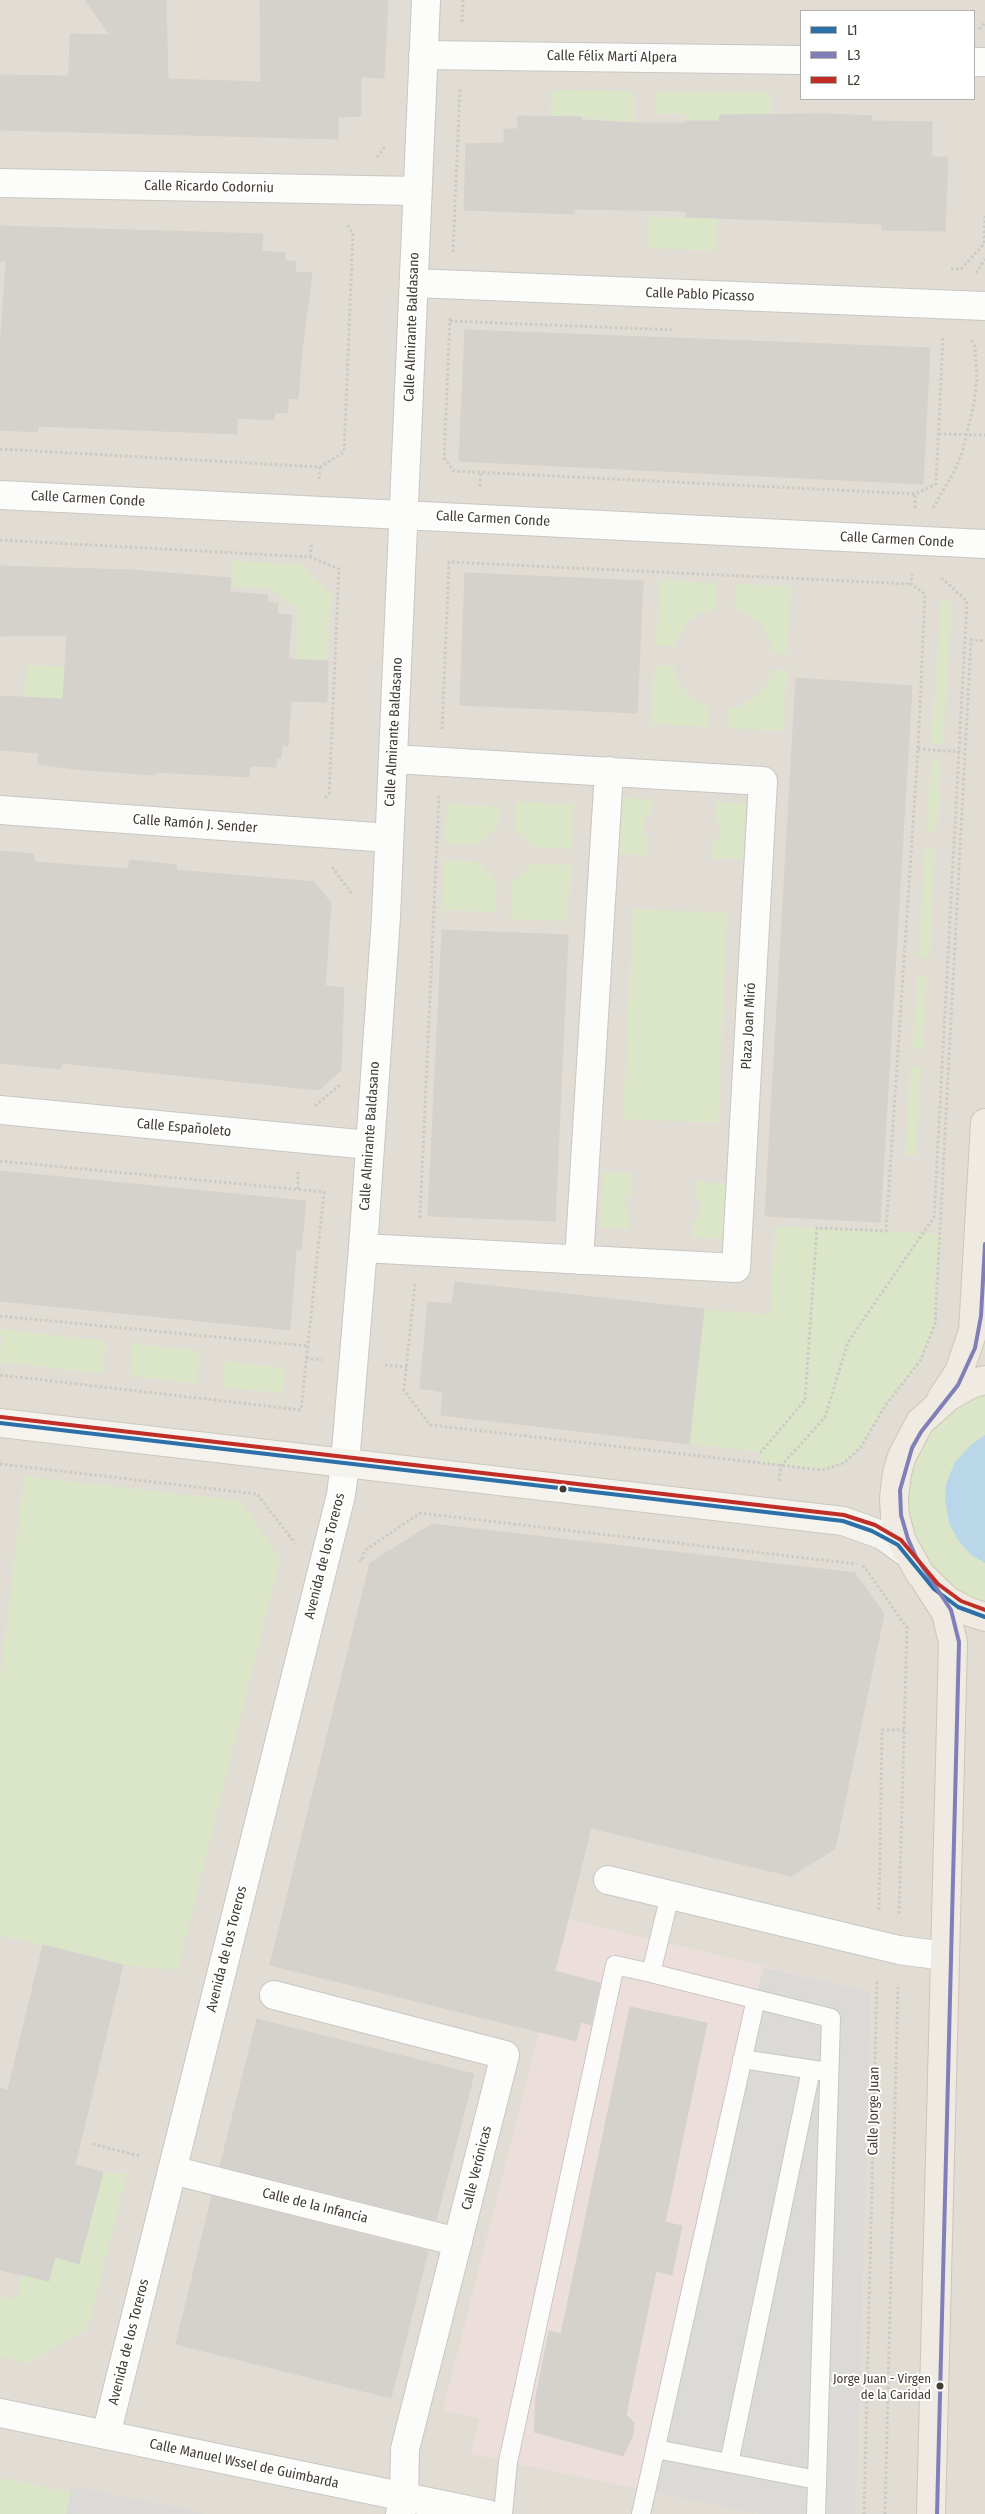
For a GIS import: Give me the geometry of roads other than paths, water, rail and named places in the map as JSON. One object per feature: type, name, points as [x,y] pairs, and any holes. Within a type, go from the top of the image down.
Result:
[{"type":"main road","points":[[931,2514],[953,1642],[946,1613],[907,1553],[899,1532],[894,1508],[897,1473],[910,1438],[948,1391],[958,1372],[973,1331],[985,1123]]},
{"type":"main road","points":[[931,1410],[953,1393],[985,1380]]},
{"type":"main road","points":[[0,1423],[843,1521],[891,1540],[907,1553]]},
{"type":"main road","points":[[926,1582],[948,1601],[967,1611],[985,1617]]},
{"type":"street","name":"Calle Almirante Baldasano","points":[[345,1463],[363,1248],[386,917],[426,0]]},
{"type":"street","name":"Calle Félix Martí Alpera","points":[[423,55],[800,60]]},
{"type":"street","name":"Calle Ricardo Codorniu","points":[[0,183],[417,191]]},
{"type":"street","name":"Calle Pablo Picasso","points":[[414,284],[985,306]]},
{"type":"street","name":"Calle Carmen Conde","points":[[0,495],[985,544]]},
{"type":"street","name":"Plaza Joan Miró","points":[[363,1248],[736,1268],[763,780],[393,759]]},
{"type":"street","points":[[579,1260],[609,771]]},
{"type":"street","name":"Calle Ramón J. Sender","points":[[0,810],[389,838]]},
{"type":"street","name":"Calle Españoleto","points":[[0,1110],[369,1145]]},
{"type":"street","name":"Avenida de los Toreros","points":[[106,2435],[341,1494],[345,1463]]},
{"type":"street","points":[[608,1880],[889,1947],[945,1956]]},
{"type":"street","name":"Calle Verónicas","points":[[274,1995],[505,2055],[405,2449],[402,2505]]},
{"type":"street","name":"Calle de la Infancia","points":[[172,2170],[458,2242]]},
{"type":"street","name":"Calle Manuel Wssel de Guimbarda","points":[[0,2413],[106,2435],[402,2505],[487,2514]]},
{"type":"lane","points":[[651,1973],[670,1895]]},
{"type":"lane","points":[[503,2514],[508,2462],[615,1965],[831,2018],[816,2514]]},
{"type":"lane","points":[[641,2514],[756,1999]]},
{"type":"lane","points":[[742,2059],[830,2073]]},
{"type":"lane","points":[[729,2463],[811,2070]]},
{"type":"lane","points":[[656,2449],[817,2480]]},
{"type":"water","points":[[985,1435],[985,1563],[971,1555],[958,1540],[949,1523],[945,1499],[946,1484],[955,1462],[972,1444]]},
{"type":"place","name":"Jorge Juan - Virgen de la Caridad","points":[[940,2386]]}]
